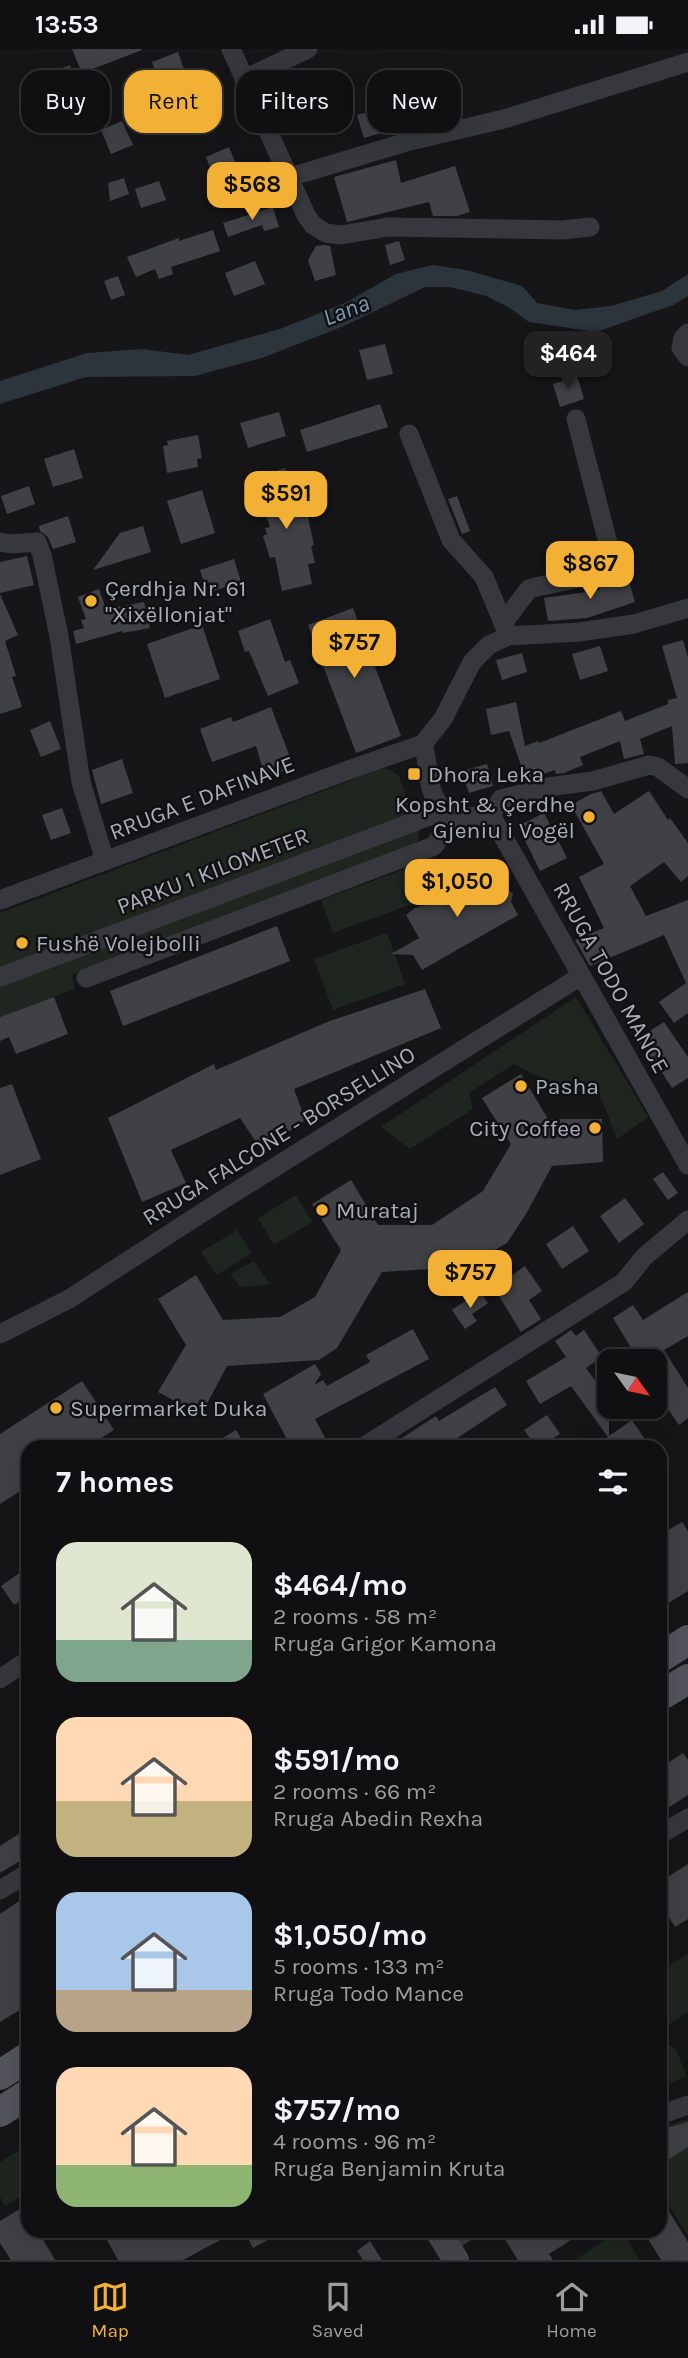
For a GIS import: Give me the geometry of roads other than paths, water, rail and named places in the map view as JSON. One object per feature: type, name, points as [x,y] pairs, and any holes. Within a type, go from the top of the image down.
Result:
[{"type":"main road","points":[[667,1654],[688,1640]]},
{"type":"main road","points":[[667,1692],[688,1679]]},
{"type":"main road","points":[[0,2075],[21,2062]]},
{"type":"main road","points":[[0,2112],[21,2098]]},
{"type":"street","points":[[231,49],[240,70]]},
{"type":"street","points":[[264,70],[309,49]]},
{"type":"street","points":[[290,177],[410,141],[504,119],[688,62]]},
{"type":"street","points":[[269,133],[306,215],[313,225],[326,233],[341,235],[388,227],[562,230],[590,227]]},
{"type":"street","points":[[688,333],[683,338],[681,348],[688,357]]},
{"type":"street","points":[[86,978],[434,846],[448,814],[435,800],[430,787],[428,761],[423,744],[443,719],[472,662],[506,630],[529,589],[593,575],[605,569],[610,558],[576,419]]},
{"type":"street","points":[[409,433],[451,540],[484,577],[506,630]]},
{"type":"street","points":[[0,542],[37,542],[42,555],[59,636],[81,782],[105,861]]},
{"type":"street","points":[[506,630],[579,632],[634,624],[688,608]]},
{"type":"street","name":"RRUGA E DAFINAVE","points":[[0,900],[423,744]]},
{"type":"street","points":[[491,815],[501,799],[548,787],[593,781],[649,765],[669,774],[688,789]]},
{"type":"street","name":"PARKU 1 KILOMETER","points":[[0,977],[448,814],[491,815]]},
{"type":"street","name":"RRUGA TODO MANCE","points":[[491,815],[688,1165]]},
{"type":"street","name":"RRUGA FALCONE - BORSELLINO","points":[[0,1334],[69,1299],[581,976]]},
{"type":"street","points":[[374,1440],[624,1282],[644,1257],[688,1220]]},
{"type":"street","points":[[0,1679],[21,1665]]},
{"type":"street","points":[[667,1832],[688,1818]]},
{"type":"street","points":[[0,1890],[21,1877]]},
{"type":"street","points":[[667,2112],[688,2105]]},
{"type":"water","name":"Lana","points":[[433,265],[466,270],[522,286],[537,303],[575,310],[611,306],[662,291],[688,274],[688,296],[673,305],[596,332],[529,322],[510,308],[486,296],[450,287],[425,287],[344,326],[262,358],[195,376],[86,377],[0,404],[0,381],[87,353],[142,349],[188,355],[280,329],[347,302],[396,274]]},
{"type":"place","name":"Çerdhja Nr. 61 \"Xixëllonjat\"","points":[[91,601]]},
{"type":"place","name":"Dhora Leka","points":[[414,774]]},
{"type":"place","name":"Kopsht & Çerdhe Gjeniu i Vogël","points":[[589,817]]},
{"type":"place","name":"Fushë Volejbolli","points":[[22,943]]},
{"type":"place","name":"Pasha","points":[[521,1086]]},
{"type":"place","name":"City Coffee","points":[[595,1128]]},
{"type":"place","name":"Murataj","points":[[322,1210]]},
{"type":"place","name":"Supermarket Duka","points":[[56,1408]]}]
